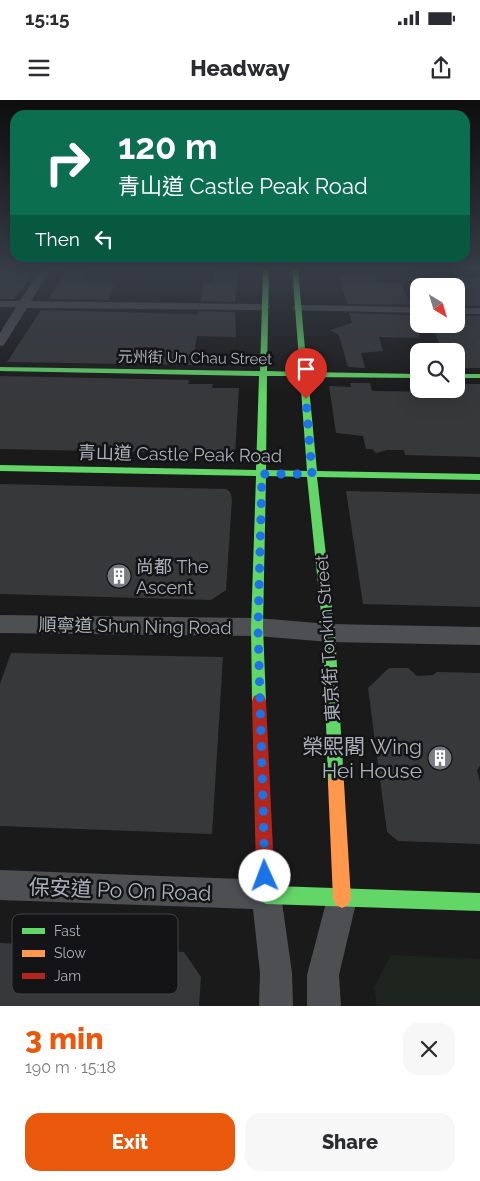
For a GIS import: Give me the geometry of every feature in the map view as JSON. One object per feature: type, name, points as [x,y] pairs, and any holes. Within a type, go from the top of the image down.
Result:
[{"type":"main road","points":[[265,311],[258,628],[266,895]]},
{"type":"main road","name":"東京街 Tonkin Street","points":[[298,311],[312,474],[329,633],[342,899]]},
{"type":"main road","name":"元州街 Un Chau Street","points":[[0,368],[262,375],[410,376]]},
{"type":"main road","points":[[465,376],[480,376]]},
{"type":"main road","name":"青山道 Castle Peak Road","points":[[0,468],[480,477]]},
{"type":"main road","name":"保安道 Po On Road","points":[[266,895],[342,899],[480,902]]},
{"type":"street","points":[[0,342],[20,311]]},
{"type":"street","name":"順寧道 Shun Ning Road","points":[[0,624],[258,628],[329,633],[480,636]]},
{"type":"street","name":"保安道 Po On Road","points":[[0,885],[266,895]]},
{"type":"street","points":[[266,895],[276,973],[276,1006]]},
{"type":"street","name":"東京街 Tonkin Street","points":[[324,1006],[323,975],[342,899]]},
{"type":"shaded area","points":[[391,955],[480,959],[480,1006],[377,1006],[374,987]]},
{"type":"building","points":[[40,311],[198,314],[198,311],[235,312],[236,337],[197,336],[192,365],[7,362]]},
{"type":"building","points":[[349,313],[410,315],[410,333],[419,333],[419,338],[379,337],[383,351],[361,353],[365,368],[348,367],[339,335],[330,330],[352,323]]},
{"type":"building","points":[[465,316],[480,316],[480,368],[465,368],[465,343],[439,343],[434,333],[465,333]]},
{"type":"building","points":[[0,376],[189,380],[188,384],[213,384],[212,388],[239,388],[235,454],[0,449]]},
{"type":"building","points":[[350,383],[370,383],[372,391],[410,391],[410,398],[465,398],[465,384],[480,384],[480,457],[405,455],[404,450],[387,450],[376,453],[372,449],[366,449],[363,436],[336,433],[329,386],[351,387]]},
{"type":"building","points":[[0,484],[226,489],[230,492],[232,499],[226,590],[211,600],[0,594]]},
{"type":"building","points":[[346,491],[480,494],[480,607],[363,604]]},
{"type":"building","points":[[11,653],[223,657],[212,834],[0,826],[0,684]]},
{"type":"building","name":"榮熙閣 Wing Hei House","points":[[389,668],[408,668],[417,676],[433,675],[437,672],[480,673],[480,766],[477,770],[480,782],[480,844],[398,841],[387,832],[368,688]]},
{"type":"building","points":[[0,943],[12,944],[12,994],[178,994],[178,952],[184,952],[201,977],[199,1006],[0,1006]]},
{"type":"traffic: fast","points":[[259,701],[257,627],[265,311]]},
{"type":"traffic: fast","points":[[299,311],[312,474],[329,633],[336,783]]},
{"type":"traffic: fast","points":[[0,369],[410,376]]},
{"type":"traffic: fast","points":[[465,376],[480,376]]},
{"type":"traffic: fast","points":[[0,468],[480,477]]},
{"type":"traffic: fast","points":[[265,871],[266,895],[480,902]]},
{"type":"traffic: slow","points":[[336,783],[342,899]]},
{"type":"traffic: jam","points":[[259,701],[265,871]]},
{"type":"place","name":"尚都 The Ascent","points":[[119,576]]},
{"type":"place","name":"榮熙閣 Wing Hei House","points":[[440,758]]},
{"type":"route","points":[[265,876],[258,628],[262,474],[312,474],[306,399]]}]
